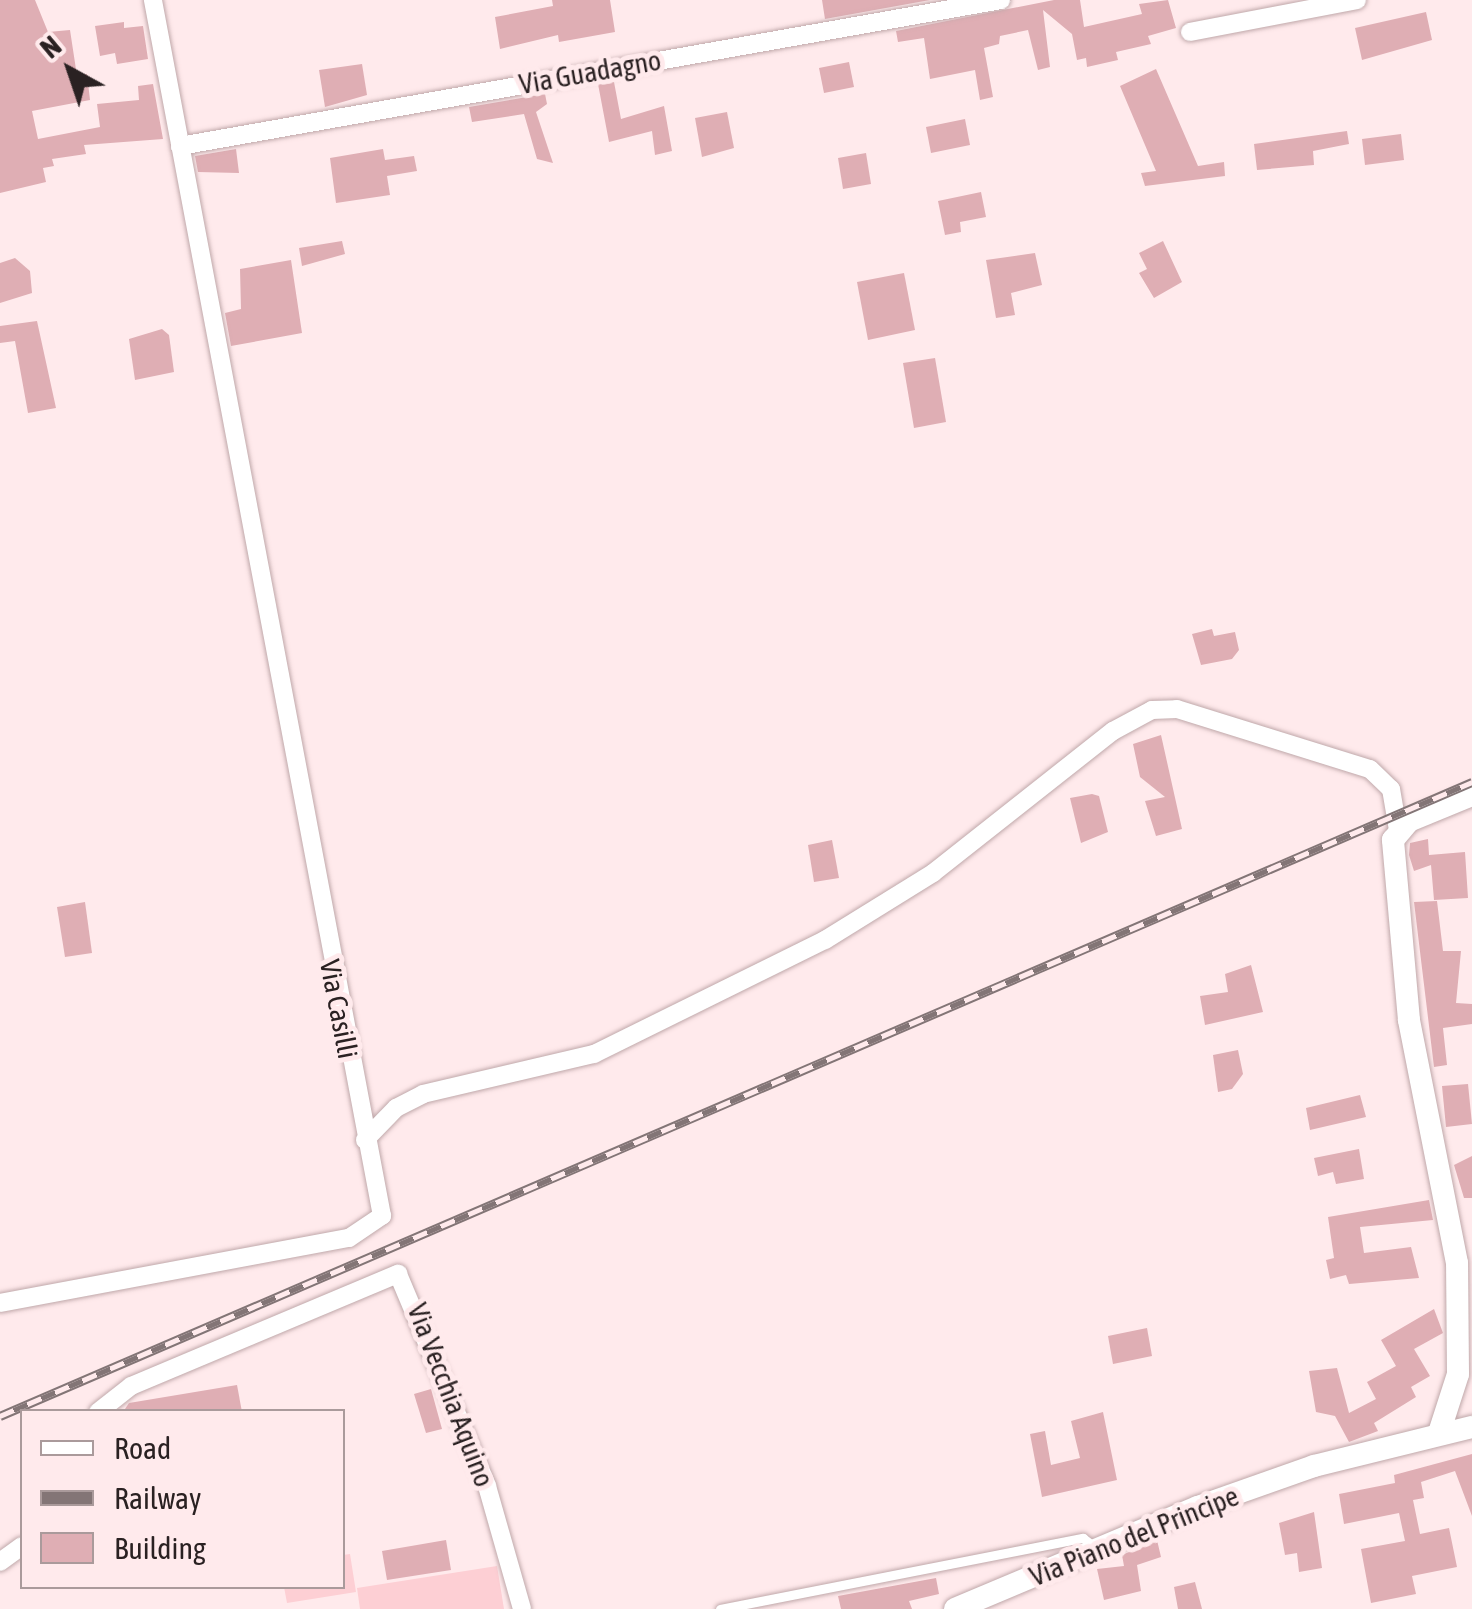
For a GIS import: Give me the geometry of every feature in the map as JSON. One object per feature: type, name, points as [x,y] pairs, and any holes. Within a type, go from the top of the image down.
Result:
[{"type":"street","name":"Via Casilli","points":[[0,1303],[363,1233],[382,1216],[153,0]]},
{"type":"street","name":"Via Guadagno","points":[[180,146],[1001,0]]},
{"type":"street","points":[[1190,32],[1357,0]]},
{"type":"street","points":[[365,1140],[396,1108],[423,1094],[594,1054],[825,940],[933,873],[1113,732],[1152,710],[1177,709],[1370,768],[1391,789],[1398,830],[1394,868],[1409,1020],[1457,1263],[1458,1374],[1439,1433]]},
{"type":"street","points":[[1398,830],[1472,795]]},
{"type":"street","name":"Via Vecchia Aquino","points":[[102,1409],[131,1386],[398,1274],[409,1286],[487,1486],[522,1609]]},
{"type":"street","name":"Via Piano del Principe","points":[[955,1609],[1314,1466],[1472,1427]]},
{"type":"lane","points":[[720,1609],[1083,1538],[1096,1550]]},
{"type":"shaded area","points":[[350,1554],[356,1592],[287,1603],[284,1589],[345,1589],[345,1555]]},
{"type":"shaded area","points":[[497,1566],[504,1609],[360,1609],[357,1588]]},
{"type":"building","points":[[0,0],[35,0],[48,32],[70,30],[77,76],[87,74],[90,100],[32,111],[38,139],[100,127],[97,104],[139,100],[138,86],[153,84],[163,139],[84,145],[86,154],[52,159],[54,166],[43,168],[46,182],[0,193]]},
{"type":"building","points":[[552,0],[610,0],[615,32],[559,42],[558,35],[500,49],[495,17],[553,6]]},
{"type":"building","points":[[822,0],[930,0],[825,19]]},
{"type":"building","points":[[1054,0],[1080,0],[1084,27],[1142,14],[1139,4],[1168,0],[1176,28],[1148,36],[1151,44],[1116,52],[1118,60],[1087,67],[1086,58],[1077,60],[1072,34],[1043,10],[1050,67],[1038,70],[1028,30],[1000,36],[999,44],[984,48],[993,97],[980,100],[975,70],[930,79],[924,38],[898,42],[896,31]]},
{"type":"building","points":[[1426,12],[1432,40],[1362,60],[1355,28]]},
{"type":"building","points":[[124,22],[124,28],[143,26],[148,59],[117,64],[115,53],[100,56],[95,26]]},
{"type":"building","points":[[849,62],[854,87],[824,93],[819,68]]},
{"type":"building","points":[[362,64],[367,95],[325,107],[319,70]]},
{"type":"building","points":[[1156,69],[1198,166],[1224,162],[1225,176],[1145,186],[1141,173],[1156,171],[1120,86]]},
{"type":"building","points":[[614,82],[621,119],[664,106],[672,151],[655,155],[652,131],[609,142],[598,84]]},
{"type":"building","points":[[545,94],[547,104],[536,112],[553,163],[537,159],[524,114],[472,122],[469,107]]},
{"type":"building","points":[[727,112],[734,148],[702,157],[695,118]]},
{"type":"building","points":[[965,119],[970,145],[931,153],[926,127]]},
{"type":"building","points":[[1347,131],[1349,144],[1313,151],[1314,165],[1257,170],[1254,144]]},
{"type":"building","points":[[1401,134],[1404,160],[1365,165],[1362,139]]},
{"type":"building","points":[[236,149],[239,173],[198,172],[195,156]]},
{"type":"building","points":[[383,149],[385,160],[414,156],[417,171],[387,176],[390,195],[336,203],[330,158]]},
{"type":"building","points":[[866,153],[871,184],[843,189],[838,158]]},
{"type":"building","points":[[981,192],[986,217],[960,222],[961,232],[945,235],[938,201]]},
{"type":"building","points":[[342,241],[345,254],[302,266],[299,248]]},
{"type":"building","points":[[1163,241],[1182,282],[1154,298],[1139,273],[1147,269],[1139,253]]},
{"type":"building","points":[[1035,253],[1042,285],[1011,293],[1015,315],[996,318],[986,260]]},
{"type":"building","points":[[15,258],[30,271],[32,293],[0,303],[0,263]]},
{"type":"building","points":[[291,260],[302,333],[231,346],[225,313],[241,309],[240,269]]},
{"type":"building","points":[[904,273],[915,330],[868,340],[857,282]]},
{"type":"building","points":[[37,321],[56,408],[28,413],[15,341],[0,343],[0,326]]},
{"type":"building","points":[[162,329],[169,335],[174,372],[135,380],[129,339]]},
{"type":"building","points":[[935,358],[946,422],[914,428],[903,363]]},
{"type":"building","points":[[1212,629],[1214,636],[1235,632],[1239,650],[1232,659],[1201,665],[1192,634]]},
{"type":"building","points":[[1161,735],[1182,829],[1156,836],[1145,801],[1165,797],[1140,777],[1133,744]]},
{"type":"building","points":[[1099,796],[1108,832],[1081,843],[1070,798]]},
{"type":"building","points":[[1428,839],[1429,855],[1465,852],[1468,898],[1434,900],[1431,865],[1414,871],[1410,843]]},
{"type":"building","points":[[832,840],[839,878],[814,882],[808,845]]},
{"type":"building","points":[[1437,901],[1443,951],[1461,951],[1456,1003],[1472,1004],[1472,1024],[1443,1028],[1447,1065],[1434,1067],[1414,902]]},
{"type":"building","points":[[85,902],[92,953],[65,957],[57,907]]},
{"type":"building","points":[[1251,965],[1263,1012],[1205,1025],[1200,996],[1228,992],[1225,974]]},
{"type":"building","points":[[1238,1050],[1243,1074],[1232,1089],[1218,1092],[1213,1055]]},
{"type":"building","points":[[1468,1084],[1472,1124],[1446,1127],[1442,1086]]},
{"type":"building","points":[[1360,1095],[1366,1117],[1310,1130],[1306,1108]]},
{"type":"building","points":[[1359,1149],[1364,1179],[1336,1184],[1333,1172],[1318,1176],[1314,1158]]},
{"type":"building","points":[[1472,1156],[1472,1198],[1464,1198],[1454,1165]]},
{"type":"building","points":[[1429,1200],[1433,1220],[1360,1227],[1364,1253],[1411,1247],[1419,1278],[1349,1284],[1346,1275],[1330,1279],[1326,1260],[1334,1258],[1328,1217]]},
{"type":"building","points":[[1434,1309],[1443,1333],[1414,1349],[1430,1376],[1411,1387],[1416,1397],[1374,1423],[1378,1431],[1349,1442],[1335,1416],[1316,1412],[1309,1371],[1337,1368],[1349,1413],[1376,1399],[1367,1382],[1396,1366],[1381,1340]]},
{"type":"building","points":[[1147,1328],[1152,1356],[1113,1364],[1108,1336]]},
{"type":"building","points":[[237,1385],[241,1409],[125,1409],[129,1403]]},
{"type":"building","points":[[431,1389],[442,1429],[426,1433],[414,1394]]},
{"type":"building","points":[[1103,1412],[1117,1480],[1042,1497],[1030,1434],[1045,1431],[1051,1465],[1080,1458],[1071,1421]]},
{"type":"building","points":[[1472,1454],[1472,1516],[1455,1471],[1421,1482],[1424,1498],[1413,1500],[1420,1534],[1449,1528],[1457,1567],[1412,1576],[1416,1594],[1371,1603],[1361,1549],[1405,1541],[1399,1513],[1344,1524],[1339,1494],[1395,1483],[1394,1475]]},
{"type":"building","points":[[1314,1512],[1322,1568],[1299,1572],[1297,1553],[1285,1555],[1279,1523]]},
{"type":"building","points":[[446,1540],[451,1570],[387,1580],[382,1551]]},
{"type":"building","points":[[1157,1540],[1161,1557],[1137,1565],[1141,1591],[1104,1600],[1097,1569],[1124,1566],[1122,1555]]},
{"type":"building","points":[[936,1578],[939,1594],[909,1601],[912,1609],[841,1609],[838,1596]]},
{"type":"building","points":[[1195,1582],[1202,1609],[1178,1609],[1174,1587]]},
{"type":"railway","points":[[0,1416],[1472,782]]}]
